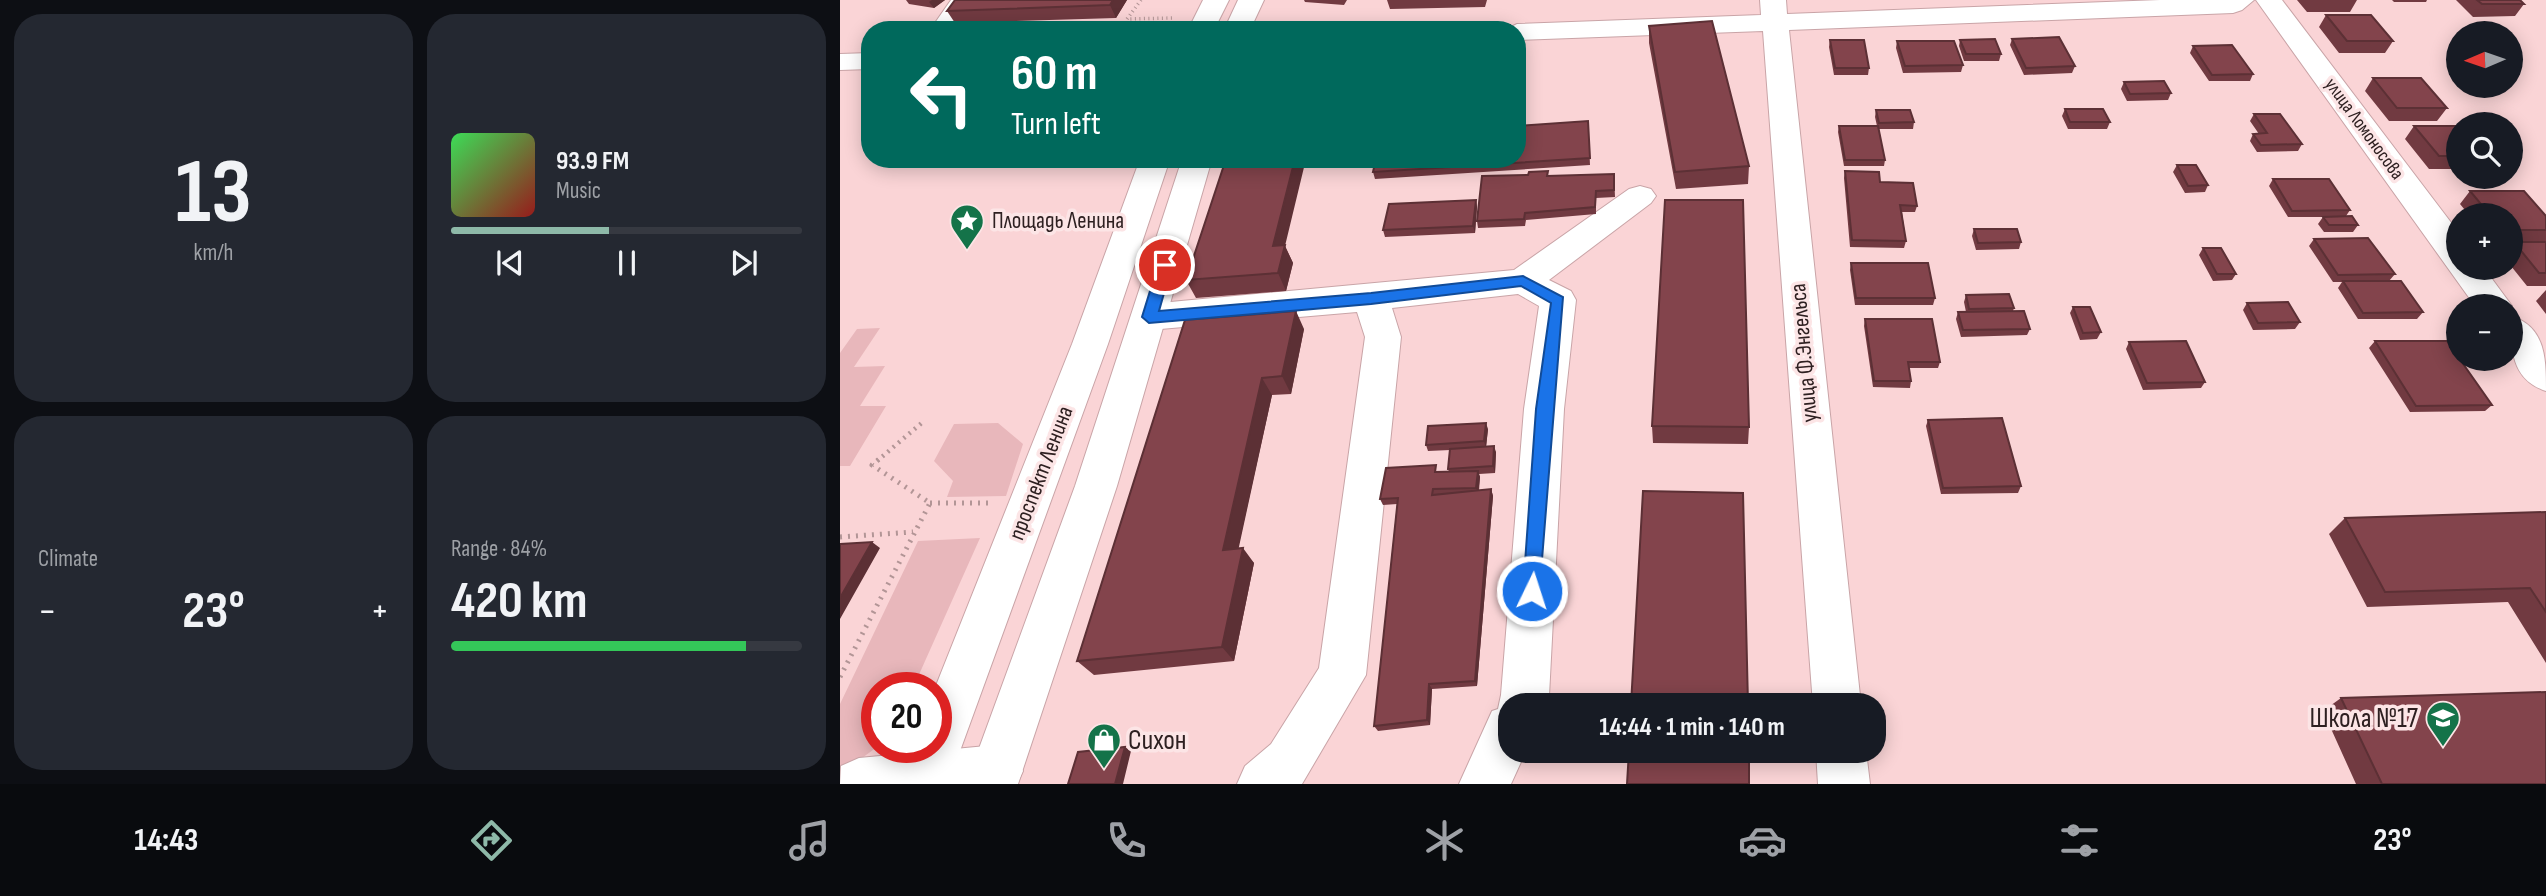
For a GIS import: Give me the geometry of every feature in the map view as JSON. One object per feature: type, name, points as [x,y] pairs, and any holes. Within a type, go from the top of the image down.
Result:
[{"type":"street","points":[[949,21],[964,0]]},
{"type":"street","points":[[1206,21],[1216,0]]},
{"type":"street","points":[[1241,21],[1251,0]]},
{"type":"street","points":[[1526,31],[1773,10],[2233,5],[2241,0]]},
{"type":"street","name":"улица Ломоносова","points":[[2269,0],[2446,240]]},
{"type":"street","name":"улица Ф.Энгельса","points":[[1773,10],[1836,693]]},
{"type":"street","points":[[840,62],[861,61]]},
{"type":"street","name":"проспект Ленина","points":[[924,781],[1090,344],[1152,168]]},
{"type":"street","points":[[859,784],[994,777],[1096,486],[1194,168]]},
{"type":"street","points":[[1149,317],[1371,298],[1523,281],[1640,196]]},
{"type":"street","points":[[1523,281],[1558,300],[1544,409],[1525,693]]},
{"type":"street","points":[[1263,784],[1289,762],[1342,675],[1383,337],[1371,298]]},
{"type":"street","points":[[2523,345],[2546,376]]},
{"type":"street","points":[[1485,784],[1498,755]]},
{"type":"street","points":[[1842,763],[1844,784]]},
{"type":"path","points":[[924,421],[872,465],[930,503],[1030,503]]},
{"type":"path","points":[[840,677],[930,503]]},
{"type":"path","points":[[840,537],[914,532]]},
{"type":"shaded area","points":[[880,328],[854,367],[885,366],[860,406],[886,406],[850,466],[840,466],[840,353],[857,329]]},
{"type":"shaded area","points":[[998,423],[1023,444],[1006,496],[947,497],[953,481],[934,461],[954,424]]},
{"type":"shaded area","points":[[980,538],[920,672],[861,672],[861,759],[851,766],[840,766],[840,704],[918,541]]},
{"type":"building","points":[[955,0],[1113,0],[1110,5],[947,11]]},
{"type":"building","points":[[2477,0],[2520,0],[2524,4],[2482,4]]},
{"type":"building","points":[[2326,15],[2371,15],[2393,41],[2347,41]]},
{"type":"building","points":[[1712,21],[1749,166],[1675,172],[1649,26]]},
{"type":"building","points":[[2059,37],[2075,66],[2026,68],[2012,39]]},
{"type":"building","points":[[1995,39],[2001,54],[1966,54],[1960,40]]},
{"type":"building","points":[[1830,40],[1864,40],[1869,68],[1835,68]]},
{"type":"building","points":[[1897,41],[1954,41],[1963,65],[1905,66]]},
{"type":"building","points":[[2232,45],[2253,74],[2212,75],[2193,46]]},
{"type":"building","points":[[2373,78],[2421,78],[2447,108],[2397,108]]},
{"type":"building","points":[[2164,81],[2171,93],[2130,94],[2124,82]]},
{"type":"building","points":[[2065,109],[2103,109],[2110,122],[2070,122]]},
{"type":"building","points":[[1876,110],[1910,110],[1914,122],[1879,123]]},
{"type":"building","points":[[2254,114],[2280,114],[2302,144],[2261,145],[2253,134],[2267,133]]},
{"type":"building","points":[[1588,121],[1590,158],[1526,162],[1526,125]]},
{"type":"building","points":[[1839,126],[1878,126],[1885,160],[1845,160]]},
{"type":"building","points":[[2414,126],[2446,126],[2446,156],[2439,156]]},
{"type":"building","points":[[2177,165],[2196,165],[2208,185],[2188,186]]},
{"type":"building","points":[[1223,168],[1293,168],[1273,246],[1285,245],[1278,273],[1186,280]]},
{"type":"building","points":[[1374,168],[1435,168],[1373,172]]},
{"type":"building","points":[[1548,171],[1547,176],[1614,174],[1614,190],[1596,191],[1595,207],[1525,213],[1524,219],[1477,221],[1482,176],[1528,175],[1529,172]]},
{"type":"building","points":[[1845,171],[1879,172],[1880,182],[1913,183],[1917,206],[1900,205],[1906,241],[1852,240]]},
{"type":"building","points":[[2273,179],[2329,179],[2350,210],[2292,211]]},
{"type":"building","points":[[2470,191],[2524,191],[2546,216],[2546,230],[2523,230],[2523,203],[2480,203]]},
{"type":"building","points":[[1476,200],[1473,226],[1383,230],[1389,204]]},
{"type":"building","points":[[1665,200],[1743,200],[1749,427],[1652,426]]},
{"type":"building","points":[[2352,216],[2358,225],[2329,225],[2323,217]]},
{"type":"building","points":[[1974,229],[2017,229],[2021,242],[1978,243]]},
{"type":"building","points":[[2368,238],[2395,274],[2338,275],[2314,239]]},
{"type":"building","points":[[2523,242],[2546,242],[2546,273],[2539,273],[2523,253]]},
{"type":"building","points":[[2203,248],[2221,248],[2236,274],[2217,274]]},
{"type":"building","points":[[1851,263],[1928,263],[1935,298],[1856,298]]},
{"type":"building","points":[[2343,281],[2401,281],[2423,312],[2363,313]]},
{"type":"building","points":[[2009,294],[2014,308],[1969,309],[1966,295]]},
{"type":"building","points":[[2288,302],[2300,322],[2258,323],[2247,303]]},
{"type":"building","points":[[2073,307],[2090,307],[2101,332],[2083,333]]},
{"type":"building","points":[[1296,311],[1282,376],[1262,378],[1223,550],[1243,548],[1222,647],[1077,661],[1185,320]]},
{"type":"building","points":[[2024,311],[2030,329],[1963,330],[1958,312]]},
{"type":"building","points":[[1865,319],[1932,319],[1940,362],[1908,362],[1911,381],[1874,381]]},
{"type":"building","points":[[2186,341],[2205,382],[2147,383],[2129,342]]},
{"type":"building","points":[[2375,341],[2446,341],[2446,371],[2468,371],[2492,405],[2416,406]]},
{"type":"building","points":[[2002,418],[2021,486],[1943,488],[1928,420]]},
{"type":"building","points":[[1486,423],[1484,441],[1426,445],[1428,426]]},
{"type":"building","points":[[1494,446],[1493,466],[1448,469],[1450,449]]},
{"type":"building","points":[[1436,465],[1435,472],[1478,471],[1476,488],[1433,489],[1432,495],[1491,489],[1475,681],[1429,684],[1427,720],[1374,726],[1398,498],[1380,499],[1386,468]]},
{"type":"building","points":[[1643,491],[1743,493],[1748,693],[1632,693]]},
{"type":"building","points":[[2546,512],[2546,612],[2530,588],[2385,592],[2345,518]]},
{"type":"building","points":[[872,542],[840,598],[840,544]]},
{"type":"building","name":"Школа №17","points":[[2546,692],[2546,784],[2382,784],[2341,698]]},
{"type":"building","name":"Сихон","points":[[1125,747],[1115,784],[1068,784],[1078,752]]},
{"type":"building","points":[[1628,763],[1749,763],[1749,784],[1627,784]]},
{"type":"place","name":"Площадь Ленина","points":[[967,251]]},
{"type":"place","name":"Школа №17","points":[[2443,748]]},
{"type":"place","name":"Сихон","points":[[1104,770]]},
{"type":"route","points":[[1165,265],[1149,317],[1478,288],[1523,281],[1558,300],[1544,409],[1532,591]]}]
